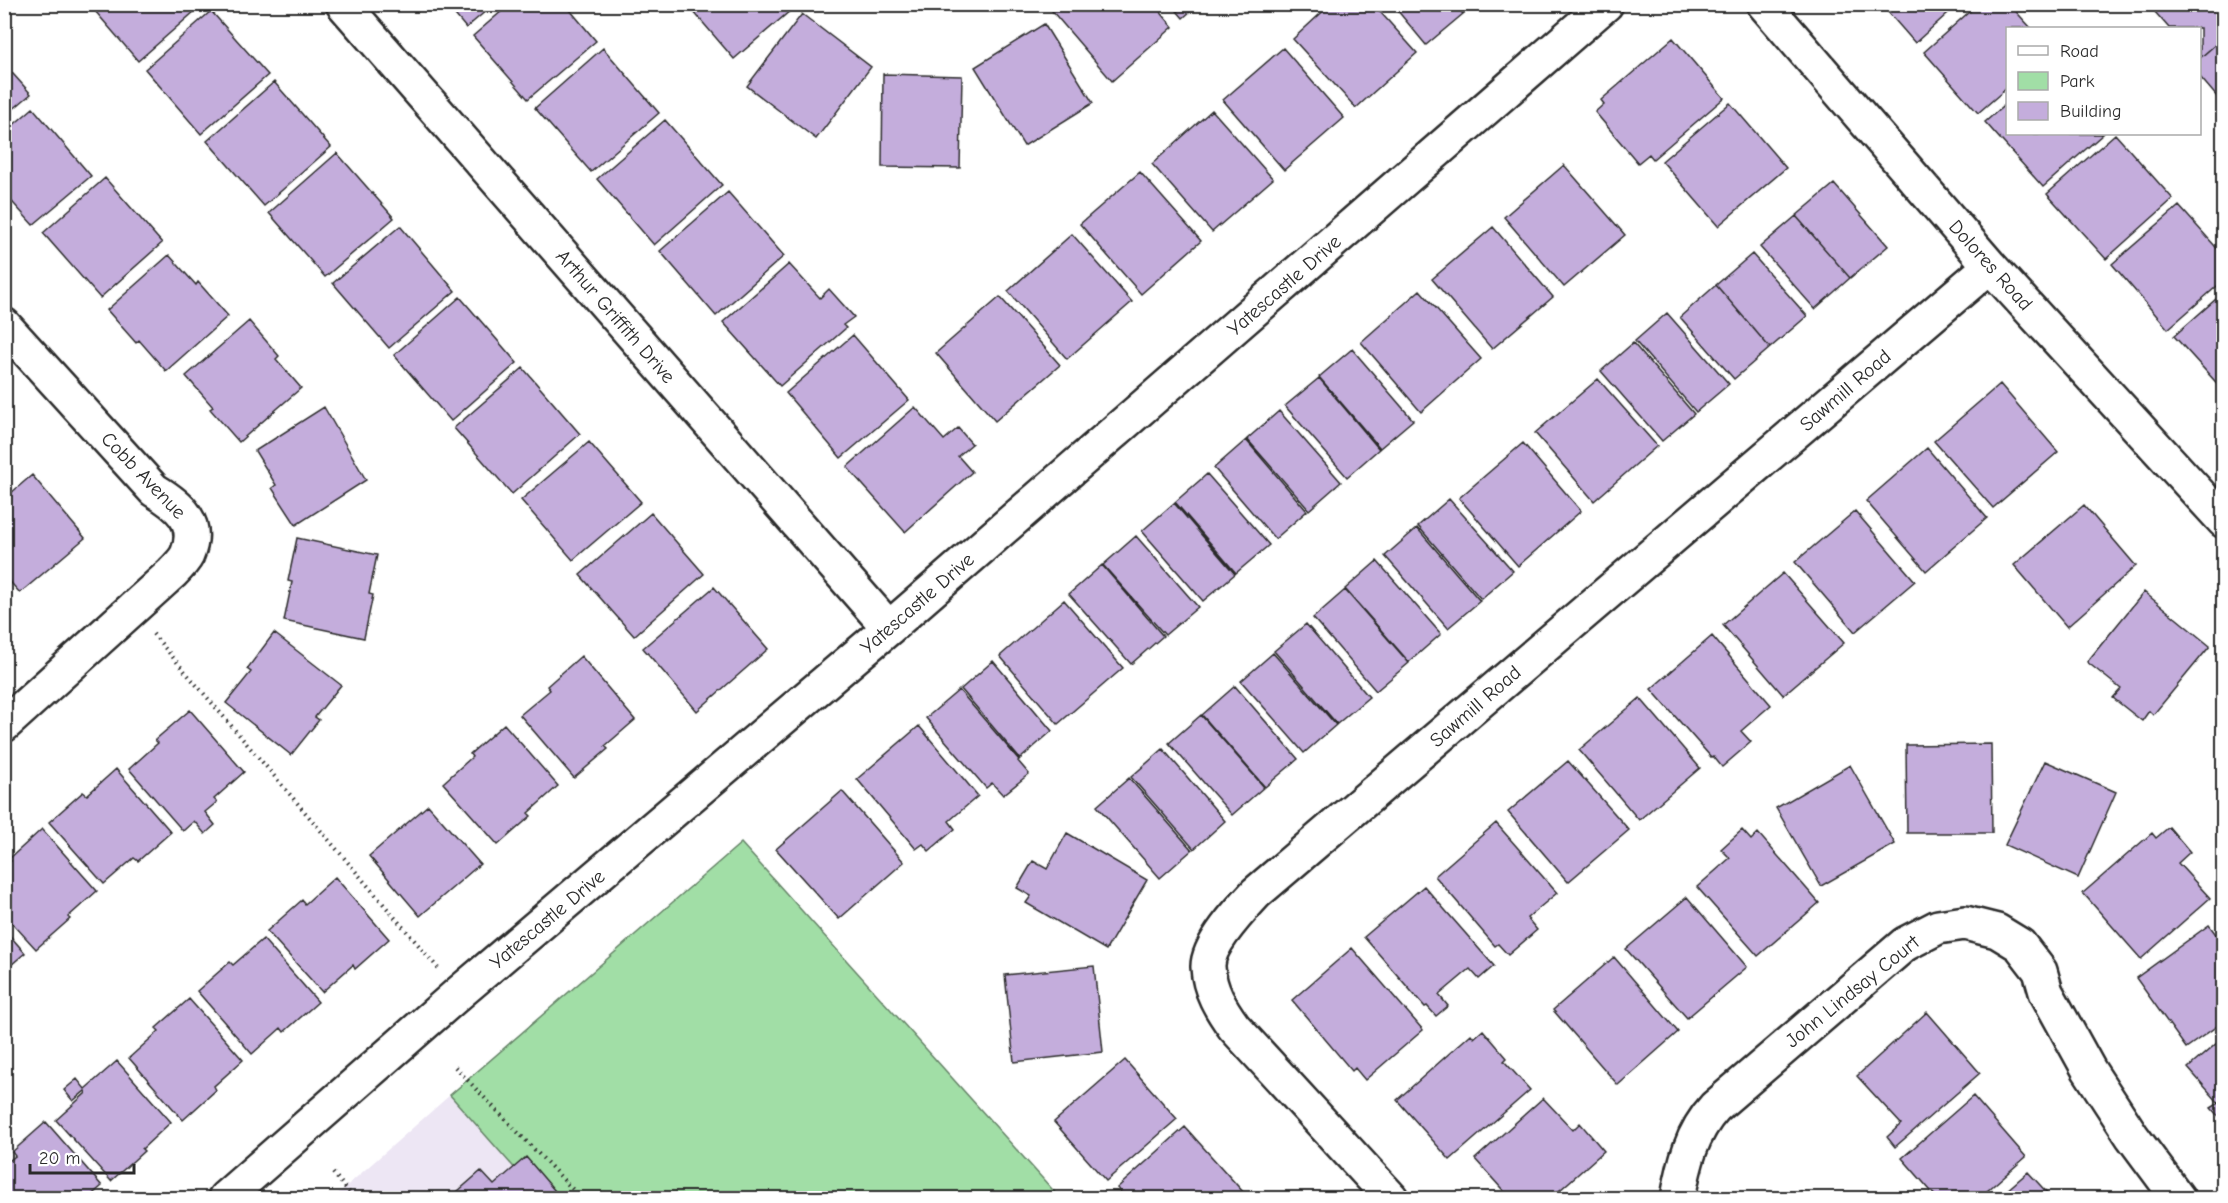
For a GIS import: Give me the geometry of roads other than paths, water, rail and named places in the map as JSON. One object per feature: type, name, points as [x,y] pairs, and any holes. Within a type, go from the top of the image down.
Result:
[{"type":"street","name":"Arthur Griffith Drive","points":[[343,4],[889,628]]},
{"type":"street","name":"Yatescastle Drive","points":[[225,1198],[459,993],[889,628],[1606,4]]},
{"type":"street","name":"Dolores Road","points":[[1764,4],[1990,266],[2223,521]]},
{"type":"street","name":"Sawmill Road","points":[[1390,1198],[1234,1027],[1219,1005],[1207,965],[1229,922],[1265,885],[1990,266]]},
{"type":"street","name":"Cobb Avenue","points":[[4,325],[154,490],[176,504],[189,521],[191,537],[187,556],[172,573],[4,725]]},
{"type":"street","name":"John Lindsay Court","points":[[1678,1198],[1694,1137],[1703,1120],[1715,1107],[1905,944],[1929,930],[1960,923],[1997,931],[2020,945],[2031,957],[2042,976],[2046,992],[2089,1070],[2132,1136],[2178,1198]]}]
